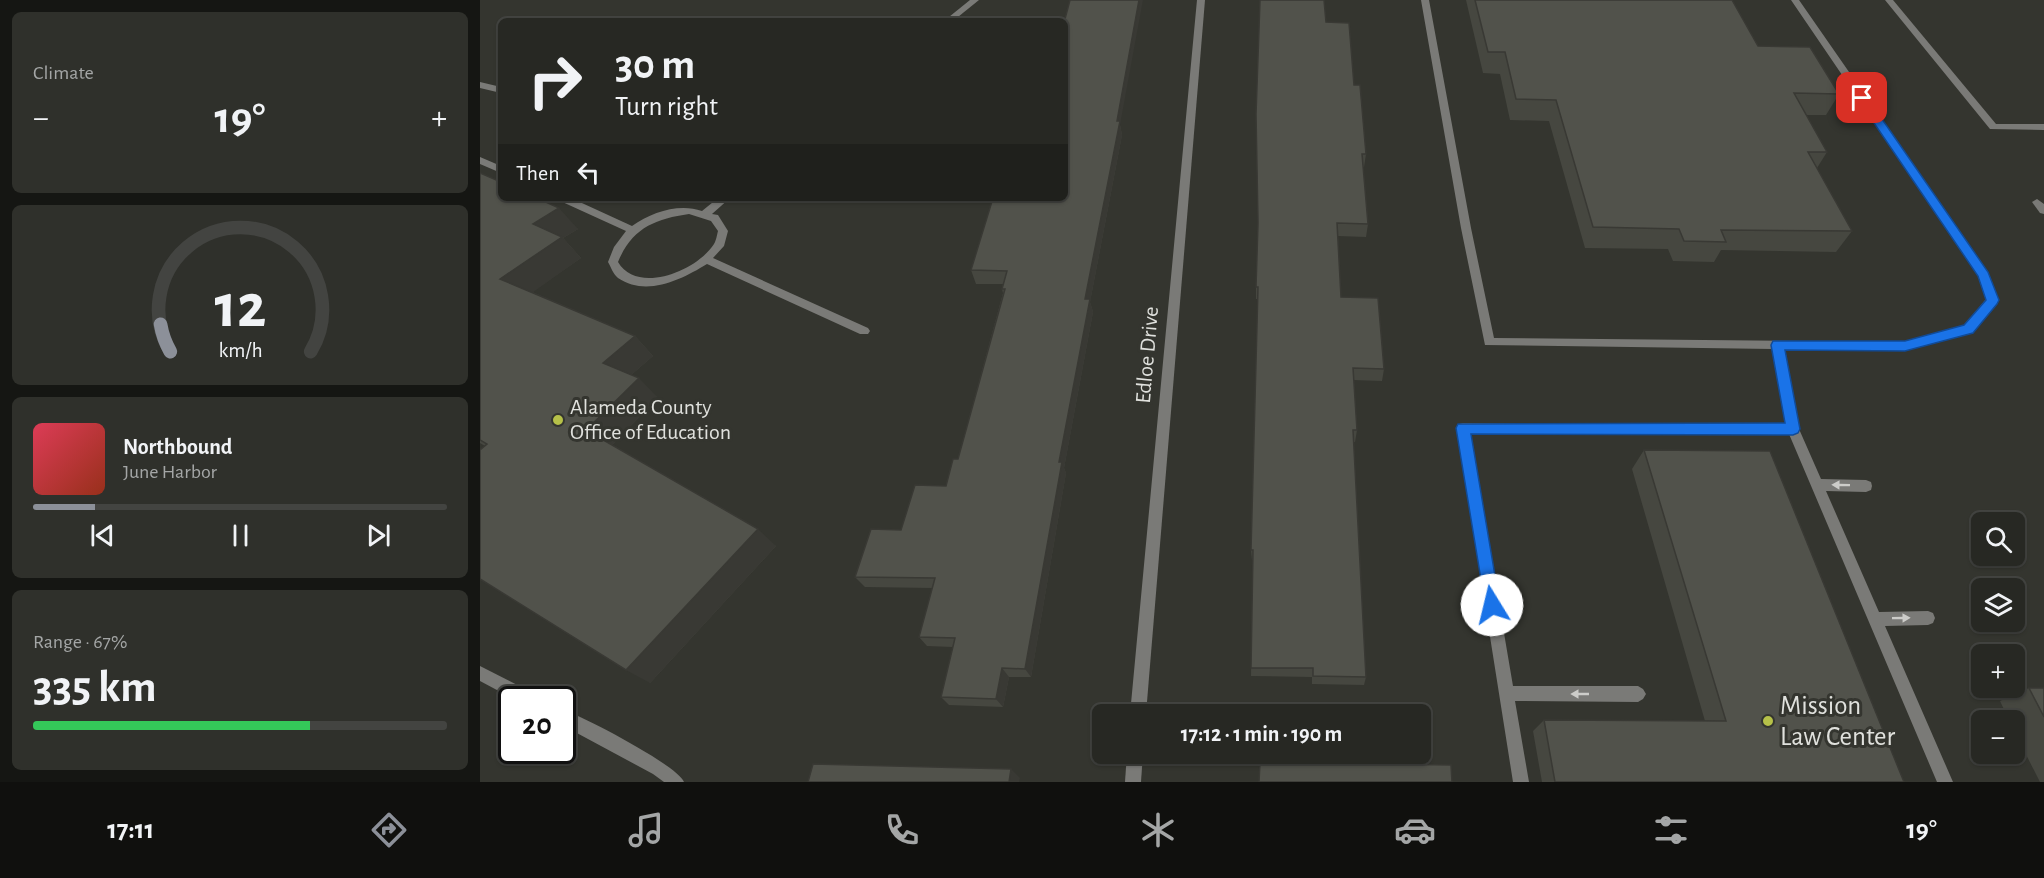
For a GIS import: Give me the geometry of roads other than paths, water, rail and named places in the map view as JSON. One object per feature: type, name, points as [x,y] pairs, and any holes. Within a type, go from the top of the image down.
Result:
[{"type":"street","points":[[952,18],[975,0]]},
{"type":"street","name":"Edloe Drive","points":[[1139,704],[1201,0]]},
{"type":"street","points":[[1425,0],[1489,342],[1905,346],[1968,329],[1992,300],[1984,275],[1795,0]]},
{"type":"street","points":[[1889,0],[1993,127],[2044,127]]},
{"type":"street","points":[[480,85],[498,89]]},
{"type":"street","points":[[480,160],[498,169]]},
{"type":"street","points":[[569,201],[632,230]]},
{"type":"street","points":[[706,213],[721,201]]},
{"type":"street","points":[[689,210],[706,213],[719,220],[723,232],[720,246],[707,260],[686,273],[661,281],[638,281],[621,274],[613,262],[618,246],[632,230],[650,219],[689,210]]},
{"type":"street","points":[[707,260],[864,331]]},
{"type":"street","points":[[1778,345],[1793,429],[1945,782]]},
{"type":"street","points":[[1521,782],[1463,428],[1793,429]]},
{"type":"street","points":[[1817,485],[1866,486]]},
{"type":"street","points":[[1875,619],[1928,618]]},
{"type":"street","points":[[480,673],[505,686]]},
{"type":"street","points":[[1506,693],[1638,694]]},
{"type":"street","points":[[576,724],[659,768],[676,782]]},
{"type":"street","points":[[1132,782],[1134,764]]},
{"type":"place","name":"Alameda County Office of Education","points":[[558,420]]},
{"type":"place","name":"Mission Law Center","points":[[1768,721]]}]
